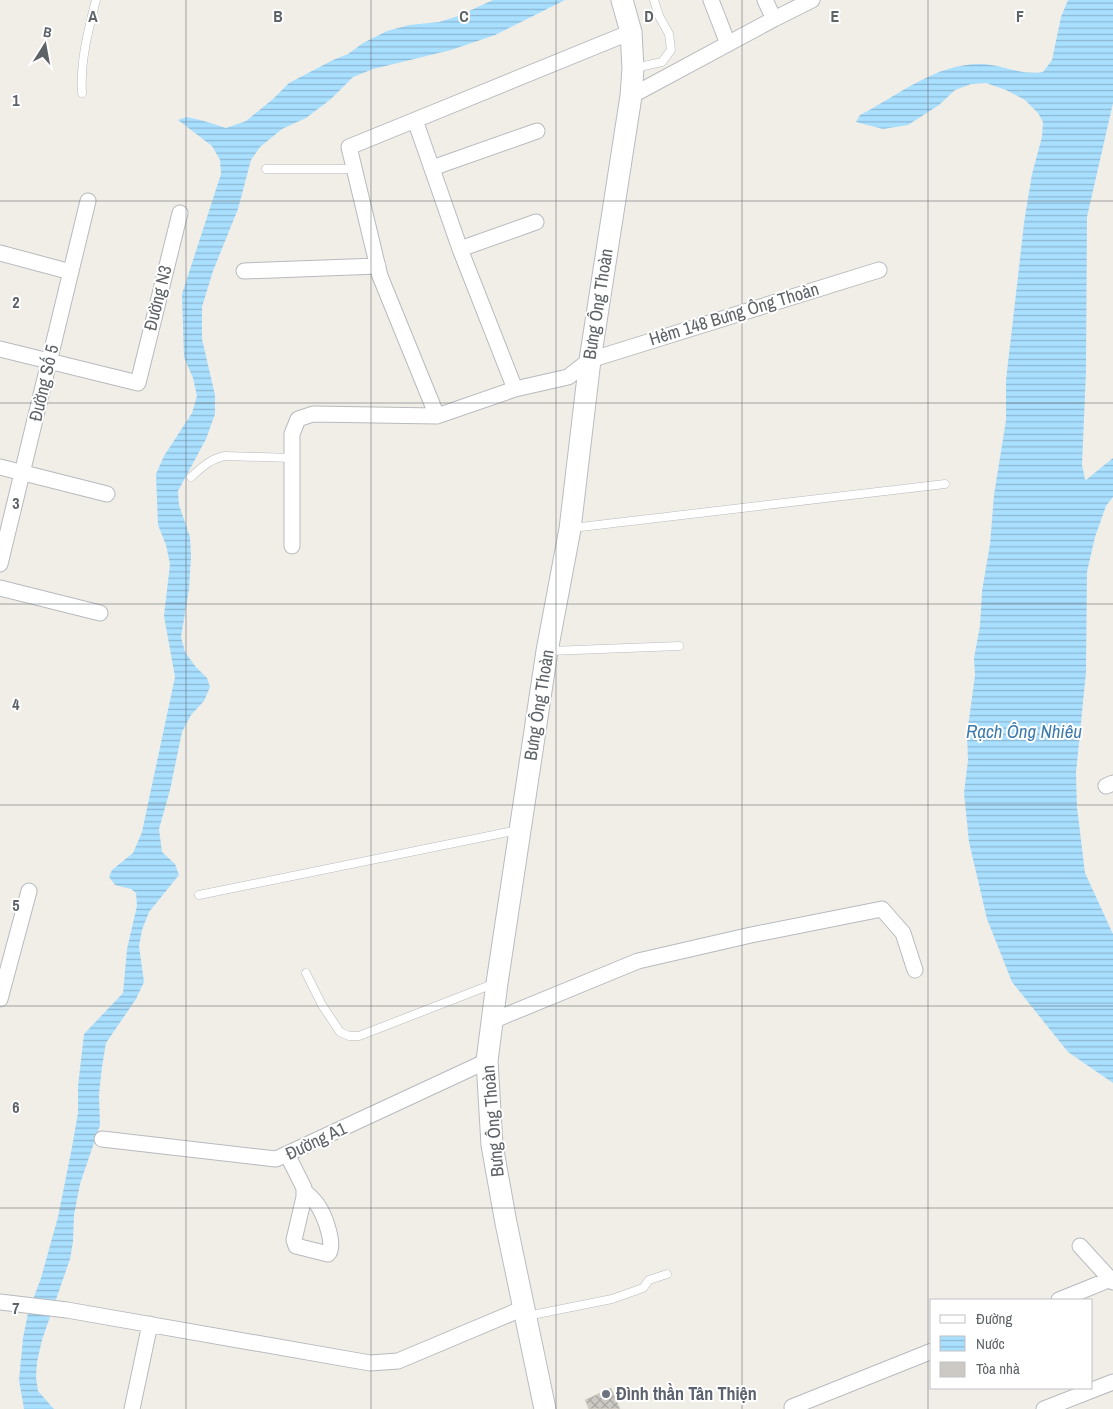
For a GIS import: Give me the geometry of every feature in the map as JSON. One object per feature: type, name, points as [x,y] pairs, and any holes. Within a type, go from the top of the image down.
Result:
[{"type":"street","name":"Bưng Ông Thoàn","points":[[545,1409],[506,1223],[492,1145],[487,1061],[547,651],[570,529],[590,360],[631,96],[633,68],[631,32],[622,0]]},
{"type":"street","points":[[711,0],[728,44]]},
{"type":"street","points":[[765,0],[774,18]]},
{"type":"street","points":[[631,96],[774,18],[812,0]]},
{"type":"street","points":[[436,416],[380,276],[349,147],[631,32]]},
{"type":"street","points":[[415,120],[460,249],[514,389]]},
{"type":"street","points":[[432,168],[537,131]]},
{"type":"street","name":"Đường Số 5","points":[[0,564],[88,201]]},
{"type":"street","name":"Đường N3","points":[[49,362],[138,384],[180,213]]},
{"type":"street","points":[[460,249],[536,222]]},
{"type":"street","points":[[0,253],[71,272]]},
{"type":"street","points":[[244,270],[378,266]]},
{"type":"street","name":"Hẻm 148 Bưng Ông Thoàn","points":[[590,360],[880,270]]},
{"type":"street","points":[[0,349],[49,362]]},
{"type":"street","points":[[292,546],[292,434],[298,419],[313,414],[436,416],[514,389],[568,377],[590,360]]},
{"type":"street","points":[[0,467],[107,494]]},
{"type":"street","points":[[0,588],[100,613]]},
{"type":"street","points":[[0,999],[29,891]]},
{"type":"street","points":[[492,1021],[638,961],[751,935],[882,909],[903,933],[915,970]]},
{"type":"street","name":"Đường A1","points":[[102,1139],[276,1159],[487,1061]]},
{"type":"street","points":[[287,1154],[300,1177],[304,1191]]},
{"type":"street","points":[[1062,1299],[1112,1281],[1080,1246]]},
{"type":"street","points":[[0,1302],[67,1310],[370,1363],[398,1361],[525,1312]]},
{"type":"street","points":[[132,1409],[150,1324]]},
{"type":"street","points":[[792,1408],[930,1352]]},
{"type":"street","points":[[1044,1409],[1113,1382]]},
{"type":"lane","points":[[82,93],[81,75],[87,35],[96,0]]},
{"type":"lane","points":[[633,68],[662,62],[670,50],[669,34],[659,16],[654,0]]},
{"type":"lane","points":[[266,168],[354,169]]},
{"type":"lane","points":[[191,476],[206,463],[224,456],[292,458]]},
{"type":"lane","points":[[570,529],[945,484]]},
{"type":"lane","points":[[547,651],[679,646]]},
{"type":"lane","points":[[199,895],[521,829]]},
{"type":"lane","points":[[306,973],[322,1005],[340,1032],[349,1036],[359,1036],[497,983]]},
{"type":"lane","points":[[525,1312],[612,1299],[643,1288],[650,1280],[666,1274]]},
{"type":"water","points":[[493,0],[565,0],[495,35],[451,50],[373,69],[353,77],[331,99],[306,118],[282,129],[260,147],[251,160],[238,209],[213,271],[202,307],[202,339],[215,395],[215,414],[206,439],[178,491],[179,505],[190,537],[191,557],[189,589],[181,637],[185,652],[207,678],[210,687],[204,701],[191,715],[182,732],[170,790],[159,829],[162,852],[175,864],[179,875],[149,912],[142,930],[139,946],[144,982],[136,999],[106,1043],[99,1094],[100,1125],[80,1184],[74,1215],[70,1259],[42,1340],[37,1362],[36,1377],[38,1391],[54,1409],[24,1409],[19,1380],[23,1338],[28,1313],[41,1278],[58,1217],[78,1113],[78,1086],[84,1034],[123,993],[127,949],[137,906],[136,893],[131,889],[115,885],[109,877],[112,870],[133,853],[142,832],[175,677],[164,616],[170,564],[166,545],[158,525],[156,474],[164,456],[192,413],[197,396],[193,378],[184,357],[182,294],[221,174],[220,160],[212,146],[178,120],[187,117],[226,128],[246,121],[289,83],[348,54],[363,43],[387,31],[409,25],[439,22],[458,16]]},
{"type":"water","name":"Rạch Ông Nhiêu","points":[[1068,0],[1113,0],[1113,103],[1087,217],[1086,372],[1082,465],[1086,480],[1113,458],[1113,497],[1106,506],[1095,537],[1087,572],[1086,672],[1076,773],[1077,807],[1085,873],[1113,934],[1113,1083],[1068,1052],[1012,982],[987,919],[969,842],[964,793],[968,760],[967,734],[975,675],[974,658],[980,626],[982,591],[990,544],[994,495],[1006,420],[1006,380],[1024,223],[1032,174],[1042,137],[1043,122],[1038,113],[1025,100],[1006,90],[986,83],[971,84],[955,90],[939,105],[908,125],[883,129],[856,122],[860,115],[933,74],[949,69],[965,65],[982,64],[1028,73],[1043,72],[1052,60],[1061,17]]},
{"type":"building","name":"Đình thần Tân Thiện","points":[[611,1388],[620,1409],[589,1409],[585,1400]]},
{"type":"place","name":"Đình thần Tân Thiện","points":[[606,1394]]}]
